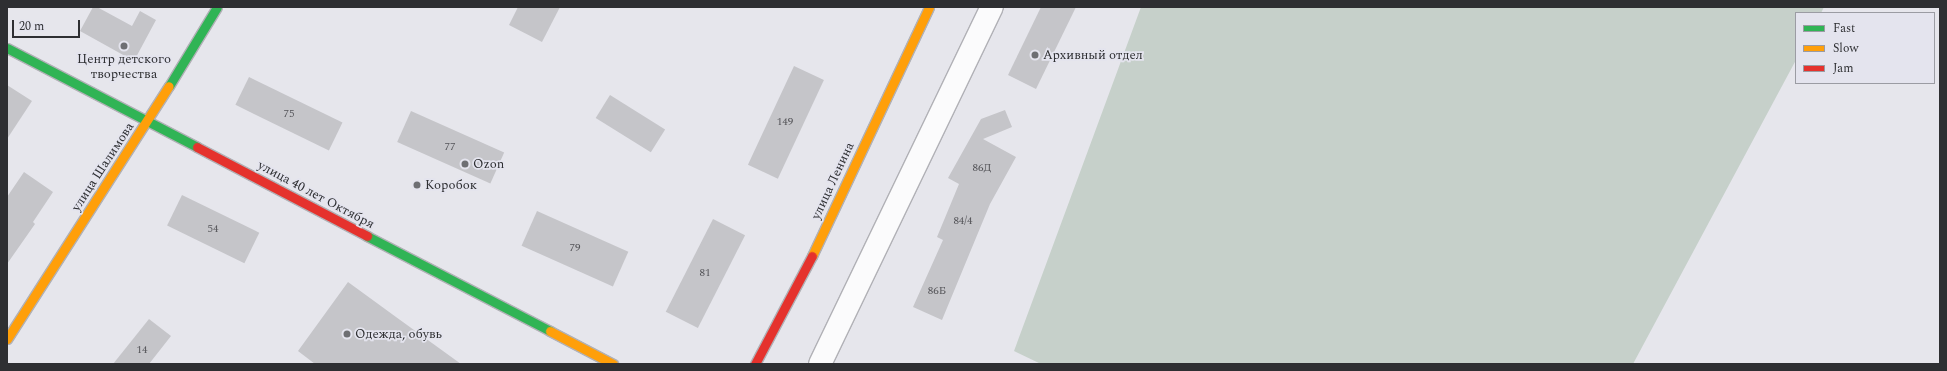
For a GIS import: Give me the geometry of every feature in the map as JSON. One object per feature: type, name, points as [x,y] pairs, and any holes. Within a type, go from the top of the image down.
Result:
[{"type":"street","name":"улица Шалимова","points":[[7,339],[148,121],[217,7]]},
{"type":"street","name":"улица Ленина","points":[[755,364],[821,238],[929,7]]},
{"type":"street","points":[[820,364],[992,7]]},
{"type":"street","name":"улица 40 лет Октября","points":[[7,48],[613,364]]},
{"type":"shaded area","points":[[1141,7],[1824,7],[1822,12],[1795,12],[1795,62],[1633,364],[1041,364],[1014,351]]},
{"type":"building","name":"Центр детского творчества","points":[[93,7],[97,7],[132,26],[140,11],[156,20],[134,61],[80,31]]},
{"type":"building","points":[[518,7],[560,7],[542,42],[509,25]]},
{"type":"building","name":"Архивный отдел","points":[[1041,7],[1076,7],[1036,89],[1008,75]]},
{"type":"building","points":[[794,66],[824,80],[778,179],[748,165]]},
{"type":"building","points":[[249,77],[342,123],[329,150],[235,105]]},
{"type":"building","points":[[7,85],[32,101],[7,139]]},
{"type":"building","points":[[610,95],[665,129],[651,152],[596,118]]},
{"type":"building","points":[[1005,110],[1012,127],[983,139],[1016,157],[990,204],[942,320],[913,307],[943,240],[937,237],[959,184],[948,178],[981,119]]},
{"type":"building","points":[[411,111],[504,152],[490,184],[397,142]]},
{"type":"building","points":[[24,172],[53,192],[33,222],[35,224],[7,264],[7,197]]},
{"type":"building","points":[[182,195],[259,233],[244,263],[167,226]]},
{"type":"building","points":[[537,211],[628,252],[613,286],[522,246]]},
{"type":"building","points":[[713,219],[745,235],[698,328],[666,312]]},
{"type":"building","name":"Одежда, обувь","points":[[348,282],[461,364],[315,364],[298,351]]},
{"type":"building","points":[[149,319],[171,336],[149,364],[113,364]]},
{"type":"traffic: fast","points":[[169,86],[217,7]]},
{"type":"traffic: fast","points":[[7,48],[197,147]]},
{"type":"traffic: fast","points":[[367,236],[550,331]]},
{"type":"traffic: slow","points":[[812,256],[929,7]]},
{"type":"traffic: slow","points":[[7,339],[169,86]]},
{"type":"traffic: slow","points":[[550,331],[613,364]]},
{"type":"traffic: jam","points":[[197,147],[367,236]]},
{"type":"traffic: jam","points":[[755,364],[812,256]]},
{"type":"place","name":"Центр детского творчества","points":[[124,46]]},
{"type":"place","name":"Архивный отдел","points":[[1035,55]]},
{"type":"place","name":"Ozon","points":[[465,164]]},
{"type":"place","name":"Коробок","points":[[417,185]]},
{"type":"place","name":"Одежда, обувь","points":[[347,334]]}]
